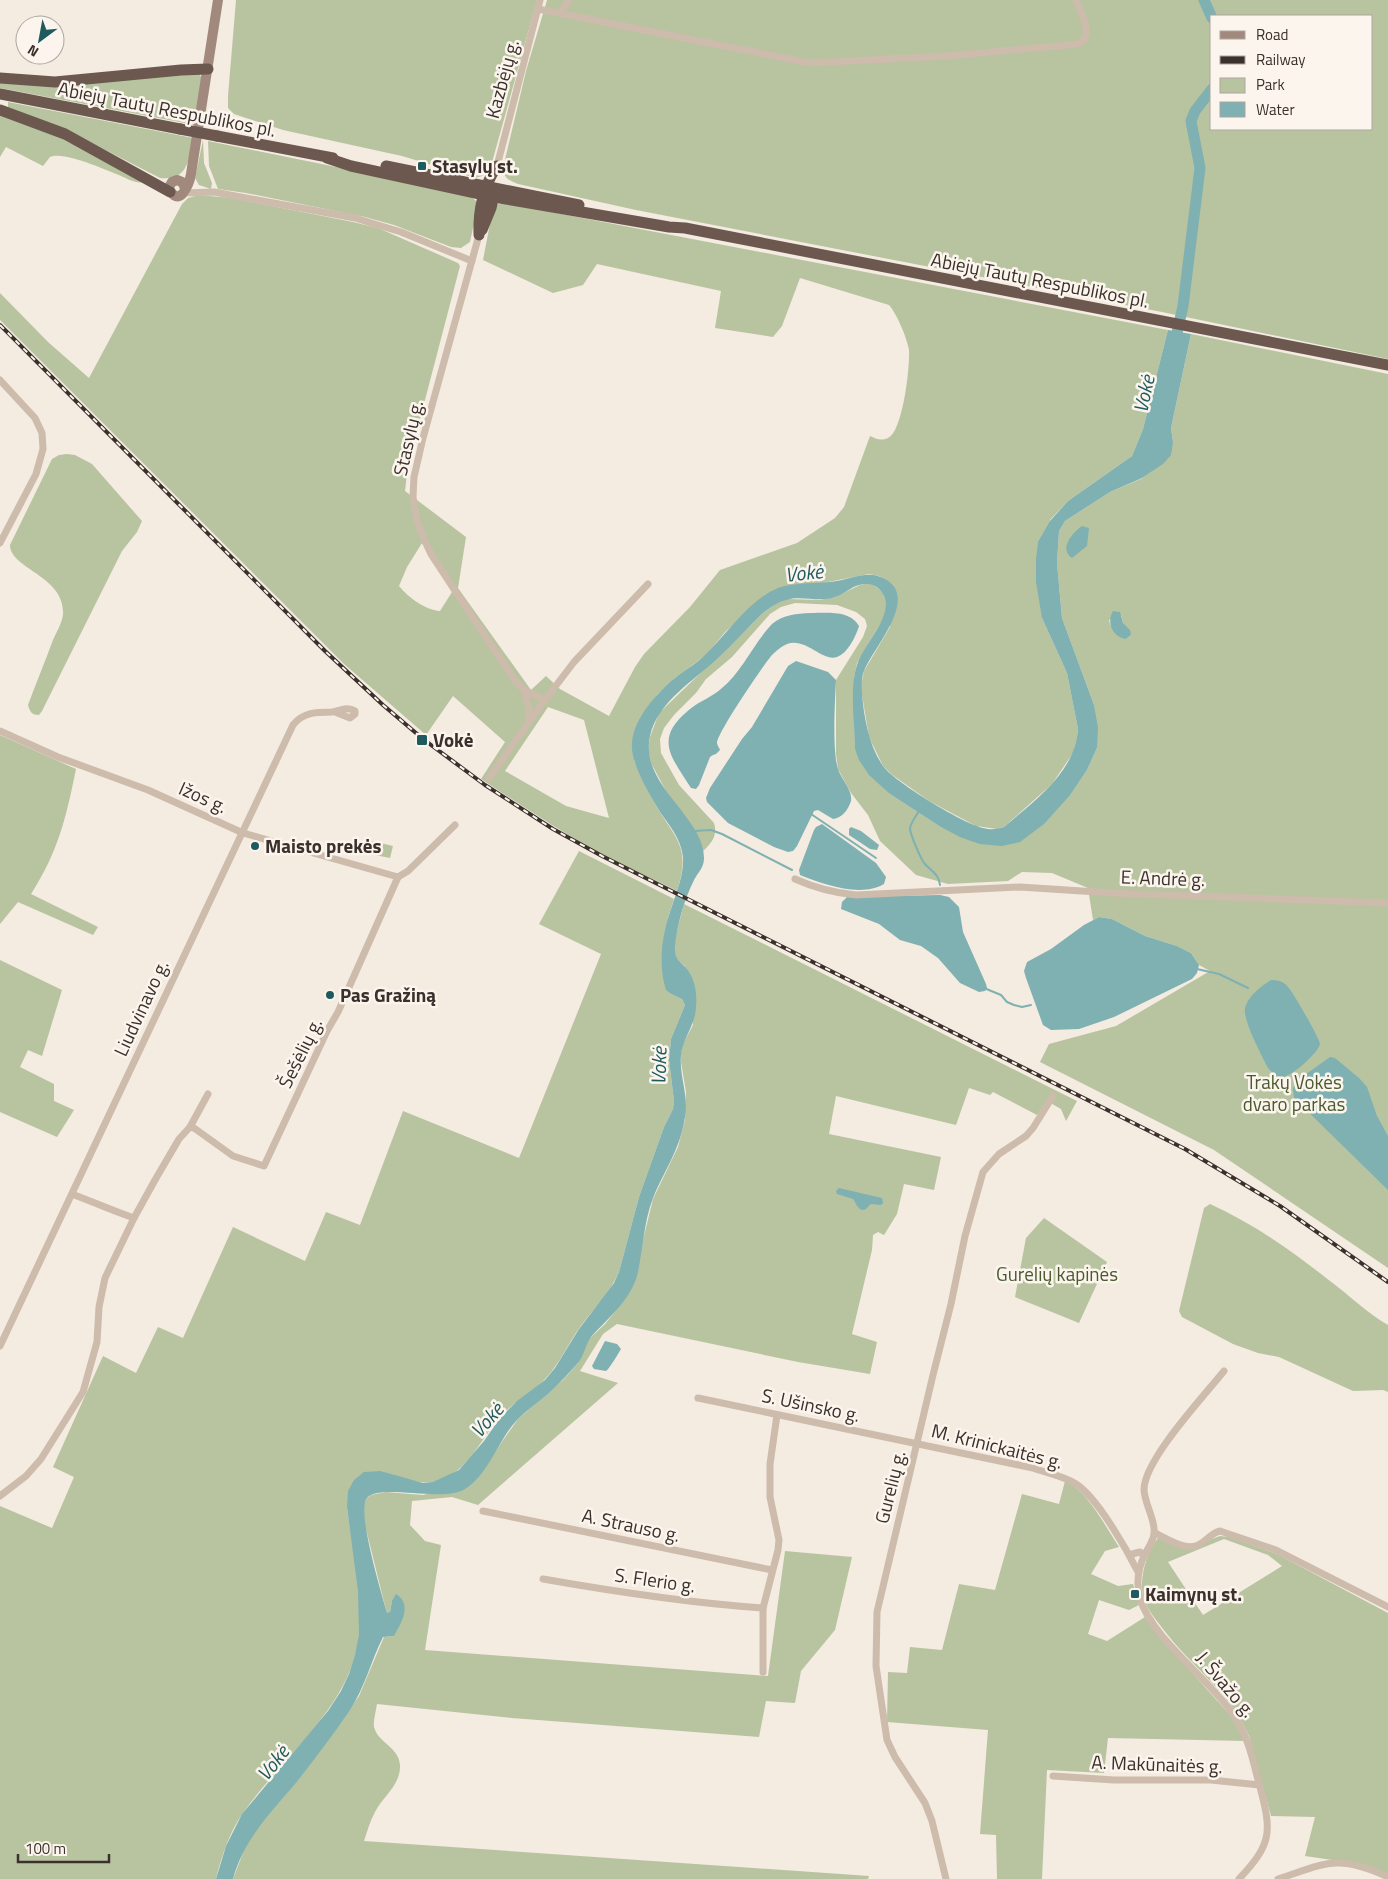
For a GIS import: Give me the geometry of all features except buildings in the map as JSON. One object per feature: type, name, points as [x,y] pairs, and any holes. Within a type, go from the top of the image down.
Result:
[{"type":"highway","points":[[0,78],[55,82],[208,69]]},
{"type":"highway","name":"Abiejų Tautų Respublikos pl.","points":[[0,94],[327,158],[351,166],[670,223],[685,228],[1388,365]]},
{"type":"highway","points":[[0,110],[64,134],[170,192]]},
{"type":"highway","points":[[479,235],[487,219],[490,191],[497,166]]},
{"type":"main road","points":[[170,192],[170,184],[183,186],[193,164],[218,0]]},
{"type":"street","name":"Kazbėjų g.","points":[[497,166],[540,0]]},
{"type":"street","points":[[560,13],[569,0]]},
{"type":"street","points":[[538,9],[821,64],[948,56],[1078,44],[1084,40],[1087,32],[1076,0]]},
{"type":"street","points":[[183,186],[355,218],[401,232],[472,261]]},
{"type":"street","name":"Stasylų g.","points":[[479,235],[423,438],[414,477],[413,497],[417,521],[431,554],[514,680],[524,690],[545,700]]},
{"type":"street","points":[[0,380],[35,418],[42,433],[43,449],[36,474],[0,544]]},
{"type":"street","points":[[490,778],[545,700],[595,639],[648,584]]},
{"type":"street","points":[[524,690],[529,708],[529,722]]},
{"type":"street","name":"Liudvinavo g.","points":[[0,1346],[283,745],[296,721],[314,712],[335,712]]},
{"type":"street","name":"Ižos g.","points":[[0,731],[58,757],[148,790],[243,833],[398,877]]},
{"type":"street","points":[[398,877],[408,871],[455,825]]},
{"type":"street","name":"Šešėlių g.","points":[[190,1127],[233,1156],[264,1166],[327,1031],[338,1012],[398,877]]},
{"type":"street","name":"E. Andrė g.","points":[[795,879],[817,889],[841,894],[874,895],[936,890],[1030,887],[1114,893],[1388,904]]},
{"type":"street","points":[[0,1496],[26,1476],[41,1458],[82,1392],[97,1342],[102,1291],[106,1278],[134,1218],[208,1094]]},
{"type":"street","name":"Gurelių g.","points":[[946,1879],[932,1820],[925,1803],[895,1757],[887,1740],[876,1666],[877,1612],[952,1304],[965,1236],[983,1172],[999,1154],[1026,1136],[1053,1096]]},
{"type":"street","points":[[72,1194],[134,1218]]},
{"type":"street","points":[[1224,1371],[1175,1430],[1148,1476],[1144,1490],[1155,1533],[1184,1546],[1194,1547],[1200,1545],[1215,1532],[1220,1531],[1276,1550],[1388,1607]]},
{"type":"street","name":"S. Ušinsko g.","points":[[698,1398],[918,1443]]},
{"type":"street","points":[[763,1672],[763,1608],[779,1540],[770,1496],[770,1464],[777,1415]]},
{"type":"street","name":"M. Krinickaitės g.","points":[[918,1443],[1033,1468],[1076,1483],[1086,1492],[1109,1523]]},
{"type":"street","name":"A. Strauso g.","points":[[483,1511],[772,1570]]},
{"type":"street","name":"J. Švažo g.","points":[[1109,1523],[1131,1557],[1138,1572],[1140,1598],[1155,1626],[1216,1693],[1234,1715],[1246,1734],[1266,1810],[1268,1827],[1265,1845],[1254,1863],[1239,1879]]},
{"type":"street","name":"J. Švažo g.","points":[[1138,1572],[1155,1533]]},
{"type":"street","points":[[1131,1557],[1132,1554],[1137,1552],[1144,1556]]},
{"type":"street","name":"S. Flerio g.","points":[[544,1579],[643,1596],[706,1604],[763,1608]]},
{"type":"street","name":"A. Makūnaitės g.","points":[[1053,1776],[1114,1780],[1211,1780],[1260,1785]]},
{"type":"street","points":[[1278,1879],[1338,1862],[1359,1866],[1388,1877]]},
{"type":"green space","points":[[236,0],[537,0],[491,166],[488,171],[475,178],[402,156],[283,130],[234,114],[228,108],[228,96]]},
{"type":"green space","points":[[547,0],[1388,0],[1388,359],[1162,312],[636,210],[518,184],[506,177],[503,168],[526,71]]},
{"type":"green space","points":[[199,73],[202,79],[195,125],[0,88],[0,82]]},
{"type":"green space","points":[[8,102],[193,138],[186,167],[176,176],[160,178],[84,139],[8,108]]},
{"type":"green space","points":[[0,114],[45,129],[144,182],[132,181],[85,162],[65,157],[50,157],[43,166],[6,147],[0,157]]},
{"type":"green space","points":[[203,140],[204,163],[212,183],[211,189],[199,185],[195,178]]},
{"type":"green space","points":[[208,141],[469,194],[476,201],[477,209],[470,242],[461,248],[451,247],[394,225],[365,217],[218,189],[209,166]]},
{"type":"green space","points":[[199,195],[231,198],[378,228],[458,263],[460,266],[408,465],[405,491],[466,537],[458,588],[531,690],[546,676],[560,689],[609,716],[644,654],[690,607],[720,570],[797,543],[835,518],[844,507],[870,436],[879,439],[888,438],[898,424],[907,383],[909,350],[901,326],[889,305],[800,278],[782,326],[773,337],[715,328],[721,291],[597,264],[583,285],[553,293],[483,260],[492,213],[498,204],[504,203],[1168,330],[1143,429],[1132,456],[1068,501],[1050,520],[1042,618],[1067,673],[1078,729],[1073,753],[1052,784],[1004,827],[997,829],[976,826],[929,801],[891,774],[883,766],[869,737],[862,695],[864,671],[890,627],[889,582],[879,576],[869,574],[767,594],[726,631],[707,654],[675,678],[657,695],[634,760],[651,797],[672,830],[680,847],[682,866],[677,891],[601,854],[540,818],[481,779],[505,742],[453,696],[426,735],[344,664],[0,320],[0,293],[48,342],[89,378],[182,204],[188,198]],"holes":[[[422,543],[452,592],[440,611],[417,602],[399,586],[407,567]],[[548,707],[584,720],[609,818],[566,806],[505,771]]]},
{"type":"green space","name":"Trakų Vokės dvaro parkas","points":[[1191,334],[1388,374],[1388,1268],[1214,1150],[1040,1062],[1049,1044],[1116,1026],[1210,971],[1199,965],[1191,953],[1177,946],[1145,936],[1112,919],[1099,917],[1093,920],[1088,888],[1052,873],[1022,872],[1008,881],[948,884],[916,875],[880,841],[868,815],[851,793],[838,769],[836,754],[836,680],[863,637],[867,626],[865,619],[856,612],[837,605],[795,603],[781,607],[770,614],[732,657],[706,679],[696,693],[664,728],[660,739],[661,753],[679,785],[714,823],[713,839],[703,851],[696,833],[666,791],[651,763],[648,750],[650,737],[659,713],[763,613],[777,603],[787,599],[820,600],[835,597],[860,585],[870,583],[883,593],[887,602],[886,614],[857,663],[854,678],[855,749],[890,794],[939,826],[979,844],[1071,794],[1087,770],[1097,748],[1094,705],[1062,618],[1057,563],[1059,531],[1065,521],[1110,492],[1141,479],[1173,442],[1171,428]],"holes":[[[1121,615],[1123,623],[1131,635],[1126,639],[1113,630],[1109,620]]]},
{"type":"green space","points":[[59,455],[75,455],[92,464],[142,521],[137,532],[122,551],[42,711],[37,715],[32,713],[28,705],[63,615],[62,602],[48,582],[19,561],[12,553],[10,545],[52,459]]},
{"type":"green space","points":[[0,735],[76,769],[60,834],[48,864],[31,894],[98,927],[93,935],[18,902],[0,924]]},
{"type":"green space","points":[[372,841],[393,846],[390,858],[370,854]]},
{"type":"green space","points":[[579,851],[674,899],[668,918],[677,996],[682,999],[685,1005],[671,1039],[669,1060],[674,1101],[673,1109],[664,1127],[639,1197],[619,1272],[615,1280],[580,1327],[551,1372],[541,1383],[500,1417],[471,1456],[455,1473],[427,1483],[381,1471],[347,1507],[360,1604],[359,1635],[354,1661],[330,1708],[259,1792],[238,1820],[220,1862],[216,1879],[0,1879],[0,1506],[52,1528],[74,1477],[53,1467],[103,1356],[136,1373],[158,1327],[183,1338],[233,1227],[305,1261],[326,1212],[360,1225],[403,1111],[519,1158],[601,954],[539,924]]},
{"type":"green space","points":[[684,904],[1077,1101],[1066,1121],[1061,1109],[1047,1101],[1037,1115],[993,1092],[990,1095],[969,1088],[956,1125],[836,1096],[829,1134],[941,1157],[934,1190],[904,1184],[897,1214],[884,1235],[878,1232],[873,1235],[872,1250],[852,1334],[877,1342],[870,1374],[798,1362],[617,1324],[603,1334],[580,1371],[618,1383],[478,1505],[452,1497],[412,1501],[410,1525],[425,1541],[441,1545],[425,1650],[768,1676],[785,1551],[852,1557],[835,1630],[801,1671],[795,1703],[766,1701],[759,1737],[512,1718],[377,1704],[374,1727],[376,1732],[399,1759],[400,1772],[395,1784],[378,1806],[364,1841],[869,1876],[868,1879],[233,1879],[244,1850],[255,1831],[359,1696],[384,1637],[394,1636],[392,1601],[390,1612],[387,1614],[365,1525],[363,1506],[367,1498],[371,1495],[386,1492],[423,1495],[475,1480],[518,1419],[563,1380],[578,1363],[588,1340],[605,1324],[631,1289],[653,1199],[678,1147],[685,1120],[686,1092],[681,1053],[683,1044],[693,1025],[685,966],[676,957],[675,952],[677,931]]},
{"type":"green space","points":[[0,960],[62,990],[42,1056],[28,1050],[20,1067],[54,1084],[54,1101],[74,1110],[57,1137],[0,1112]]},
{"type":"green space","points":[[1210,1204],[1242,1220],[1287,1249],[1388,1325],[1388,1392],[1383,1390],[1353,1391],[1279,1357],[1258,1353],[1233,1344],[1182,1317],[1179,1311],[1204,1208]]},
{"type":"green space","name":"Gurelių kapinės","points":[[1044,1218],[1107,1262],[1079,1323],[1015,1297],[1026,1238]]},
{"type":"green space","points":[[1065,1481],[1089,1501],[1119,1547],[1105,1551],[1091,1574],[1118,1586],[1133,1584],[1139,1605],[1129,1610],[1099,1600],[1088,1634],[1107,1641],[1145,1617],[1159,1636],[1231,1716],[1245,1741],[1108,1738],[1104,1773],[1047,1770],[1042,1879],[997,1879],[996,1835],[980,1834],[988,1730],[887,1722],[888,1672],[907,1673],[910,1647],[942,1650],[959,1584],[995,1590],[1022,1494],[1059,1504]]},
{"type":"green space","points":[[1220,1536],[1229,1537],[1277,1554],[1388,1613],[1388,1874],[1346,1862],[1305,1856],[1315,1817],[1271,1816],[1249,1736],[1241,1721],[1221,1693],[1163,1629],[1144,1600],[1142,1584],[1144,1567],[1150,1551],[1158,1538],[1186,1549]],"holes":[[[1224,1539],[1268,1555],[1282,1566],[1203,1615],[1168,1562]]]},
{"type":"water","points":[[1168,330],[1191,334],[1171,428],[1173,442],[1171,455],[1163,464],[1140,479],[1110,492],[1065,521],[1059,531],[1057,563],[1062,618],[1094,705],[1098,728],[1097,748],[1087,770],[1071,794],[1044,824],[1020,842],[1002,846],[979,844],[939,826],[890,794],[869,775],[859,760],[855,749],[853,685],[857,665],[883,617],[886,607],[885,598],[880,590],[873,585],[859,585],[829,599],[798,598],[774,605],[763,613],[719,657],[678,692],[661,712],[650,736],[649,754],[654,770],[662,785],[694,828],[701,843],[704,861],[684,904],[675,946],[679,961],[686,968],[695,985],[696,994],[695,1014],[681,1055],[681,1071],[686,1101],[685,1117],[680,1140],[650,1207],[635,1282],[619,1307],[591,1337],[579,1361],[554,1388],[525,1412],[510,1428],[481,1475],[473,1483],[455,1493],[385,1492],[374,1494],[367,1498],[364,1506],[367,1535],[387,1613],[390,1612],[392,1601],[396,1594],[404,1603],[405,1609],[402,1620],[394,1636],[383,1637],[360,1692],[344,1719],[250,1840],[243,1852],[233,1879],[216,1879],[226,1846],[242,1814],[328,1711],[349,1674],[359,1634],[358,1591],[347,1507],[348,1491],[354,1480],[364,1472],[381,1471],[423,1483],[433,1482],[459,1470],[484,1441],[500,1418],[517,1401],[545,1380],[555,1368],[579,1329],[614,1283],[619,1272],[639,1197],[664,1127],[673,1109],[674,1101],[669,1060],[671,1039],[685,1005],[682,999],[666,990],[662,968],[662,946],[666,924],[682,875],[682,850],[671,828],[646,788],[634,760],[632,743],[641,716],[668,684],[704,656],[744,613],[768,593],[779,587],[794,584],[830,582],[863,575],[878,576],[892,584],[897,594],[897,607],[885,635],[864,671],[862,680],[864,713],[871,741],[878,758],[889,773],[899,781],[956,816],[984,828],[1004,827],[1052,784],[1070,759],[1078,729],[1067,673],[1042,618],[1036,582],[1038,542],[1050,521],[1068,501],[1132,456],[1143,429]]},
{"type":"water","points":[[1082,526],[1089,528],[1087,546],[1072,558],[1066,550],[1068,541]]},
{"type":"water","points":[[1113,611],[1120,612],[1123,623],[1130,630],[1131,635],[1126,639],[1121,638],[1112,629],[1110,620]]},
{"type":"water","points":[[831,613],[850,617],[859,626],[851,644],[841,655],[831,658],[807,646],[794,643],[787,644],[775,652],[767,661],[724,727],[717,743],[720,750],[710,757],[699,785],[696,789],[691,788],[672,757],[669,748],[672,730],[690,709],[729,682],[772,624],[786,616]]},
{"type":"water","points":[[796,661],[828,672],[836,680],[834,725],[836,761],[838,769],[849,789],[851,801],[844,813],[833,819],[818,810],[814,811],[797,846],[793,851],[788,852],[774,847],[728,823],[707,802],[706,798],[710,788],[752,727],[788,666]]},
{"type":"water","points":[[822,824],[876,863],[886,877],[884,884],[864,890],[853,890],[819,882],[800,875],[799,870],[814,830]]},
{"type":"water","points":[[851,827],[861,831],[879,845],[877,850],[870,849],[849,835]]},
{"type":"water","points":[[940,895],[949,897],[959,907],[963,932],[986,984],[987,988],[985,991],[979,992],[960,983],[938,958],[921,946],[900,940],[879,924],[841,909],[842,902],[847,897]]},
{"type":"water","points":[[1099,917],[1112,919],[1145,936],[1177,946],[1191,953],[1199,965],[1197,973],[1192,979],[1114,1017],[1079,1029],[1051,1030],[1043,1025],[1026,978],[1024,971],[1027,962],[1051,949],[1084,925]]},
{"type":"water","points":[[1271,980],[1282,982],[1288,987],[1320,1044],[1315,1053],[1303,1065],[1284,1077],[1276,1076],[1268,1068],[1251,1033],[1245,1013],[1245,1008],[1250,998]]},
{"type":"water","points":[[1330,1057],[1335,1058],[1367,1087],[1377,1116],[1388,1136],[1388,1190],[1294,1098],[1293,1088],[1302,1077]]},
{"type":"water","points":[[839,1188],[882,1198],[883,1203],[881,1205],[871,1204],[866,1209],[861,1210],[853,1199],[837,1194],[836,1191]]},
{"type":"water","points":[[605,1341],[617,1344],[621,1349],[606,1371],[594,1369],[592,1366]]},
{"type":"waterway","name":"Vokė","points":[[1204,0],[1211,15]]},
{"type":"waterway","name":"Vokė","points":[[1174,346],[1183,306],[1200,168],[1191,121],[1195,111],[1210,92]]},
{"type":"waterway","points":[[919,811],[910,829],[922,860],[936,875],[940,885]]},
{"type":"waterway","points":[[811,814],[876,858]]},
{"type":"waterway","points":[[694,831],[711,830],[722,834],[792,870]]},
{"type":"waterway","points":[[1197,969],[1219,974],[1248,988]]},
{"type":"waterway","points":[[984,988],[1001,995],[1007,1002],[1014,1005],[1022,1007],[1031,1005]]},
{"type":"railway","points":[[0,325],[325,651],[423,739],[485,785],[553,829],[602,856],[1185,1149],[1280,1206],[1388,1282]]},
{"type":"place","name":"Stasylų st.","points":[[422,166]]},
{"type":"place","name":"Vokė","points":[[422,740]]},
{"type":"place","name":"Maisto prekės","points":[[255,846]]},
{"type":"place","name":"Pas Gražiną","points":[[330,995]]},
{"type":"place","name":"Kaimynų st.","points":[[1135,1594]]}]
